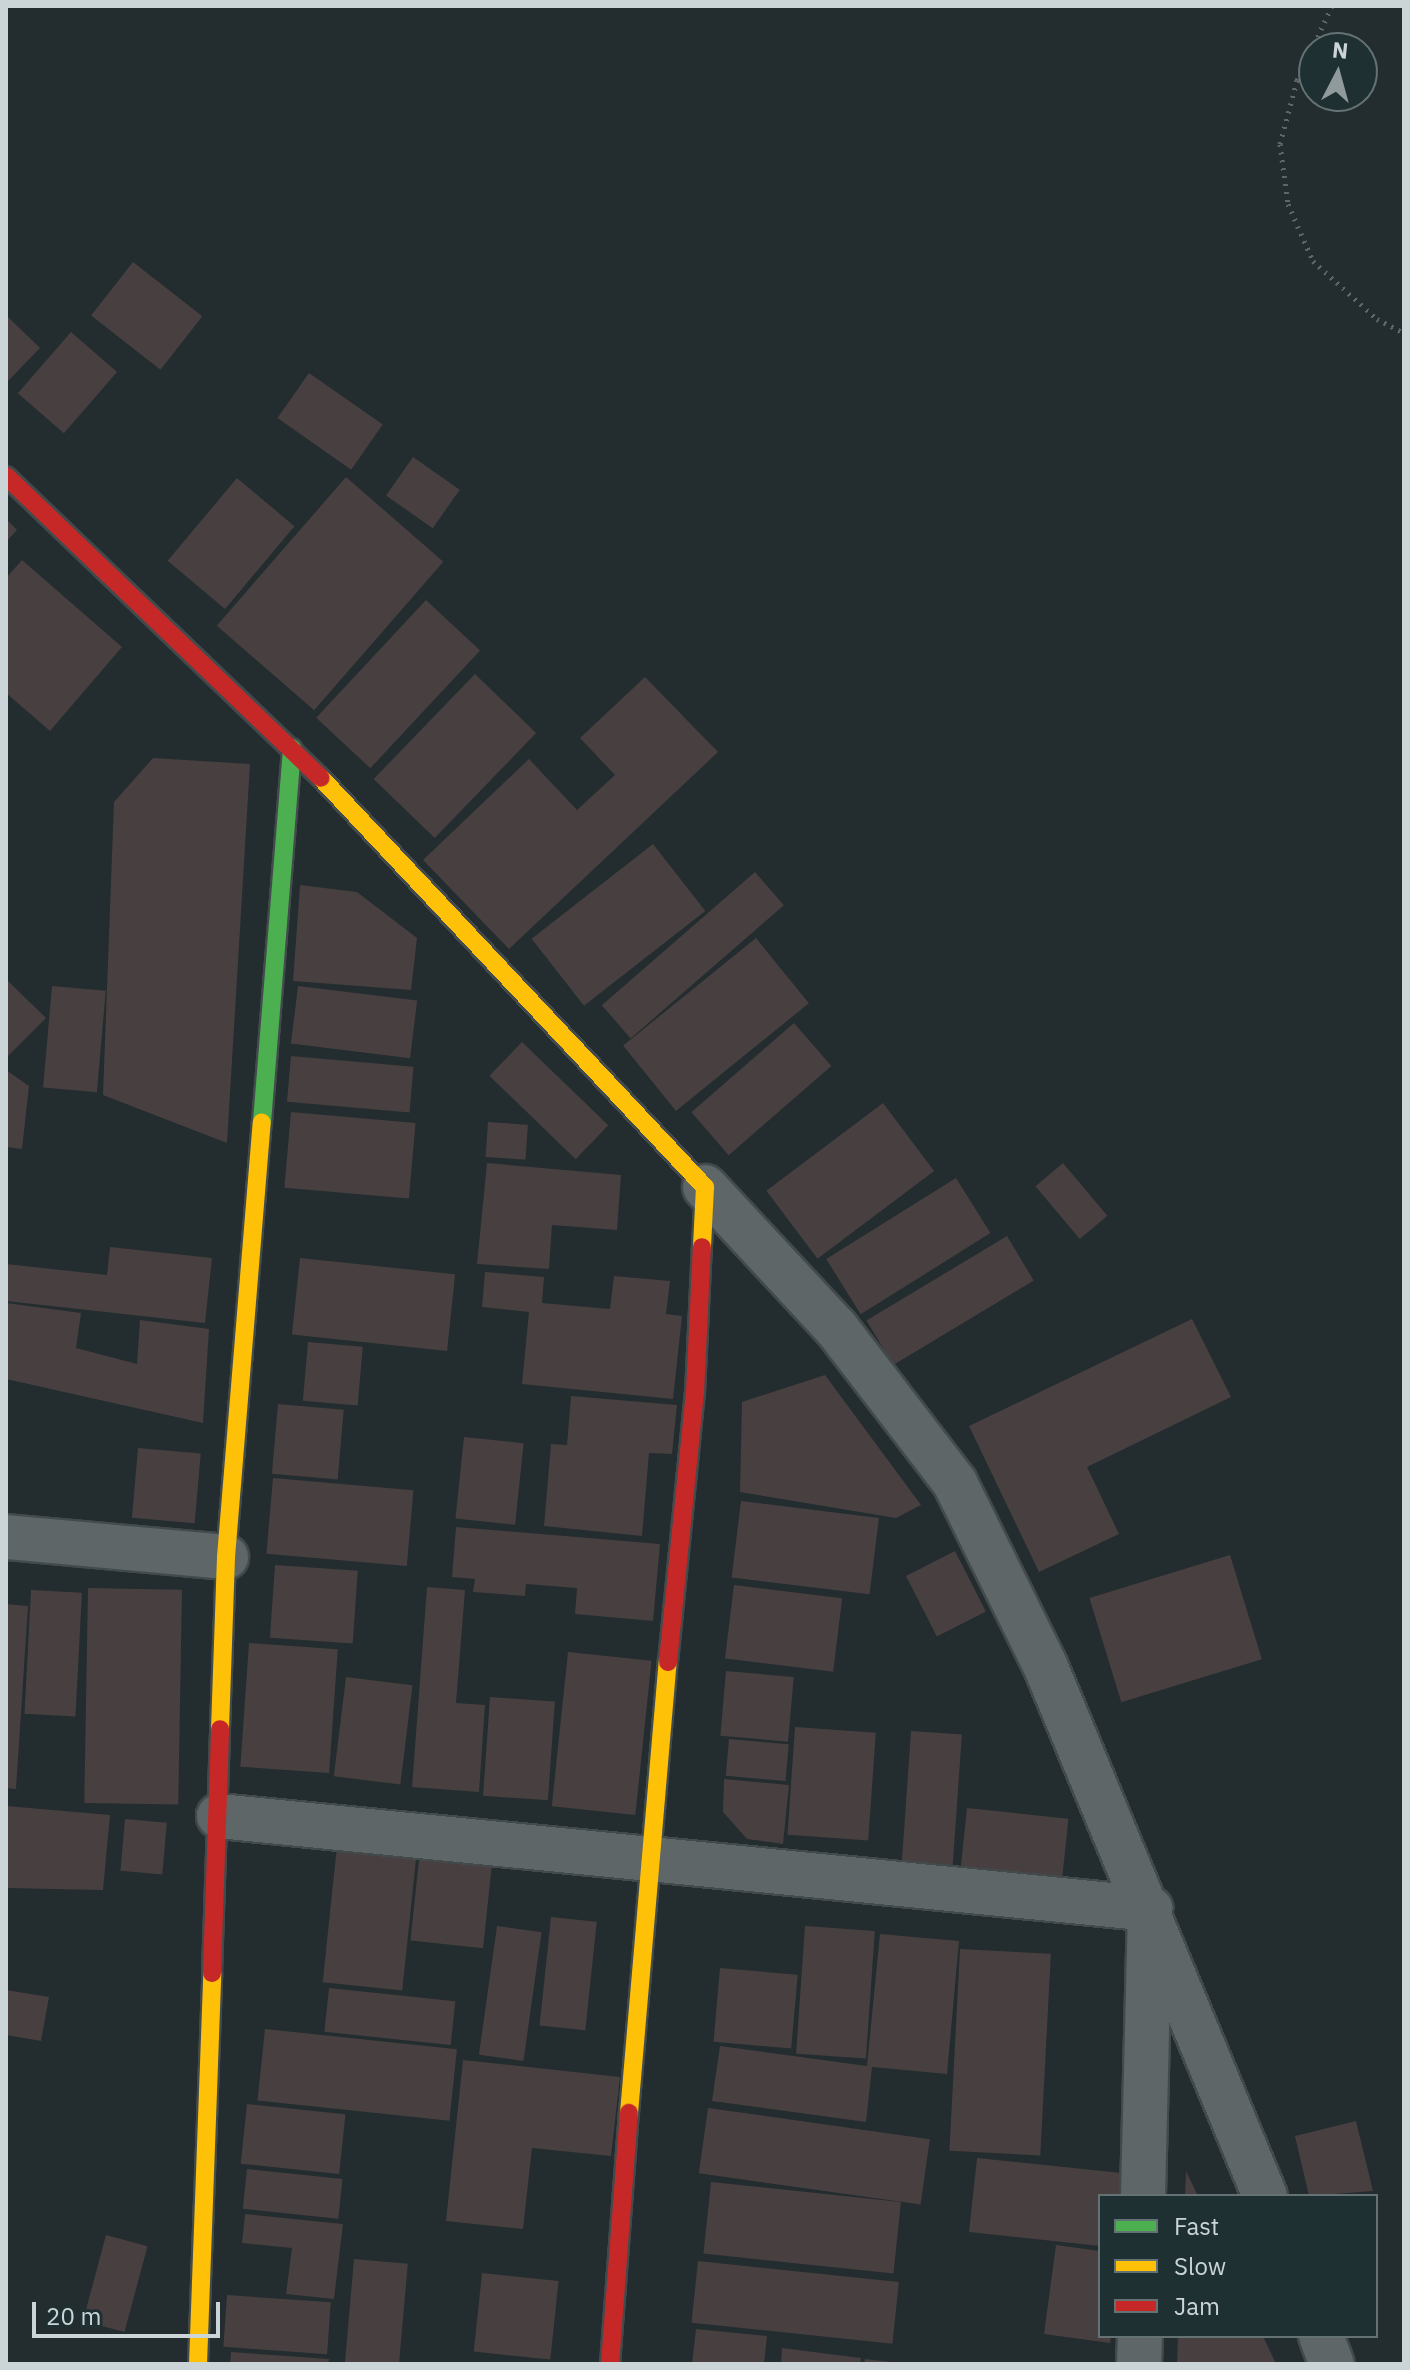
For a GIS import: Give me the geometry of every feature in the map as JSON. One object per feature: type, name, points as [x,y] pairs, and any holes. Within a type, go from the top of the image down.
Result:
[{"type":"street","points":[[6,476],[292,748],[837,1329],[955,1483],[1045,1665],[1150,1909],[1264,2194]]},
{"type":"street","points":[[198,2364],[226,1557],[292,748]]},
{"type":"street","points":[[610,2364],[648,1856],[695,1393],[705,1187]]},
{"type":"street","points":[[6,1537],[226,1557]]},
{"type":"street","points":[[219,1816],[648,1856],[1150,1909]]},
{"type":"street","points":[[1143,2194],[1150,1909]]},
{"type":"street","points":[[1139,2364],[1140,2338]]},
{"type":"street","points":[[1322,2338],[1332,2364]]},
{"type":"path","points":[[1332,6],[1297,80],[1280,144],[1288,204],[1313,261],[1377,319],[1404,333]]},
{"type":"building","points":[[133,262],[202,316],[160,370],[91,316]]},
{"type":"building","points":[[6,315],[40,348],[8,381],[6,379]]},
{"type":"building","points":[[71,332],[117,372],[64,433],[18,393]]},
{"type":"building","points":[[309,373],[383,425],[351,470],[277,418]]},
{"type":"building","points":[[413,457],[460,490],[433,528],[386,496]]},
{"type":"building","points":[[346,477],[443,562],[314,710],[217,626]]},
{"type":"building","points":[[237,478],[294,526],[225,609],[168,561]]},
{"type":"building","points":[[6,519],[17,530],[6,542]]},
{"type":"building","points":[[22,560],[122,647],[50,731],[6,693],[6,578]]},
{"type":"building","points":[[426,600],[480,650],[370,768],[316,718]]},
{"type":"building","points":[[475,674],[536,733],[435,838],[374,779]]},
{"type":"building","points":[[645,677],[718,752],[509,949],[423,860],[529,759],[577,810],[615,775],[580,738]]},
{"type":"building","points":[[153,758],[250,764],[227,1143],[103,1095],[114,802]]},
{"type":"building","points":[[653,844],[705,911],[584,1006],[532,939]]},
{"type":"building","points":[[755,872],[784,905],[631,1038],[602,1005]]},
{"type":"building","points":[[300,885],[357,892],[417,938],[411,990],[293,981]]},
{"type":"building","points":[[756,938],[809,1003],[676,1111],[623,1046]]},
{"type":"building","points":[[6,979],[46,1018],[6,1058]]},
{"type":"building","points":[[52,986],[106,991],[97,1092],[43,1088]]},
{"type":"building","points":[[298,986],[417,1001],[410,1058],[291,1044]]},
{"type":"building","points":[[794,1023],[831,1066],[729,1155],[691,1112]]},
{"type":"building","points":[[522,1042],[608,1125],[576,1159],[489,1076]]},
{"type":"building","points":[[291,1056],[414,1067],[410,1113],[287,1102]]},
{"type":"building","points":[[6,1070],[29,1086],[22,1149],[6,1147]]},
{"type":"building","points":[[883,1103],[934,1171],[818,1259],[766,1191]]},
{"type":"building","points":[[291,1112],[416,1123],[409,1199],[284,1188]]},
{"type":"building","points":[[488,1122],[528,1125],[525,1160],[486,1157]]},
{"type":"building","points":[[487,1163],[621,1175],[617,1230],[552,1225],[549,1269],[477,1264]]},
{"type":"building","points":[[1063,1163],[1107,1216],[1080,1239],[1035,1186]]},
{"type":"building","points":[[956,1178],[990,1233],[861,1314],[826,1259]]},
{"type":"building","points":[[1007,1236],[1034,1281],[893,1365],[866,1320]]},
{"type":"building","points":[[110,1247],[212,1258],[205,1323],[6,1301],[6,1264],[107,1275]]},
{"type":"building","points":[[300,1258],[455,1274],[447,1351],[292,1335]]},
{"type":"building","points":[[485,1272],[544,1277],[542,1303],[610,1309],[614,1276],[670,1281],[666,1314],[682,1316],[673,1399],[522,1384],[529,1312],[482,1307]]},
{"type":"building","points":[[6,1303],[81,1313],[76,1348],[137,1364],[140,1320],[209,1329],[203,1423],[6,1379]]},
{"type":"building","points":[[1192,1319],[1231,1397],[1087,1467],[1119,1534],[1039,1572],[969,1426]]},
{"type":"building","points":[[308,1342],[363,1347],[358,1406],[303,1401]]},
{"type":"building","points":[[825,1375],[921,1505],[896,1518],[740,1492],[742,1402]]},
{"type":"building","points":[[571,1396],[677,1405],[672,1454],[649,1453],[642,1536],[544,1526],[551,1444],[567,1445]]},
{"type":"building","points":[[278,1404],[344,1410],[338,1479],[272,1474]]},
{"type":"building","points":[[464,1437],[524,1443],[515,1525],[455,1519]]},
{"type":"building","points":[[138,1448],[201,1453],[195,1523],[132,1518]]},
{"type":"building","points":[[273,1478],[413,1490],[407,1566],[266,1554]]},
{"type":"building","points":[[741,1501],[879,1518],[870,1594],[732,1577]]},
{"type":"building","points":[[456,1527],[660,1544],[653,1621],[575,1614],[577,1588],[526,1584],[525,1596],[473,1592],[475,1579],[452,1577]]},
{"type":"building","points":[[955,1551],[986,1612],[937,1637],[906,1576]]},
{"type":"building","points":[[1230,1555],[1262,1659],[1121,1702],[1089,1598]]},
{"type":"building","points":[[275,1565],[358,1571],[353,1644],[270,1638]]},
{"type":"building","points":[[734,1585],[842,1598],[833,1672],[725,1658]]},
{"type":"building","points":[[427,1587],[465,1590],[456,1703],[485,1705],[479,1792],[412,1787]]},
{"type":"building","points":[[88,1588],[182,1590],[178,1805],[84,1803]]},
{"type":"building","points":[[31,1590],[82,1593],[75,1716],[25,1714]]},
{"type":"building","points":[[6,1604],[28,1606],[16,1789],[6,1788]]},
{"type":"building","points":[[249,1643],[338,1649],[329,1773],[240,1767]]},
{"type":"building","points":[[568,1652],[652,1661],[635,1815],[552,1806]]},
{"type":"building","points":[[726,1671],[794,1677],[788,1742],[720,1736]]},
{"type":"building","points":[[346,1677],[413,1685],[400,1784],[334,1776]]},
{"type":"building","points":[[490,1697],[555,1702],[548,1800],[483,1796]]},
{"type":"building","points":[[795,1727],[876,1733],[868,1840],[787,1835]]},
{"type":"building","points":[[911,1731],[962,1735],[953,1866],[902,1863]]},
{"type":"building","points":[[729,1739],[789,1744],[786,1781],[726,1776]]},
{"type":"building","points":[[724,1779],[789,1785],[783,1844],[747,1839],[723,1812]]},
{"type":"building","points":[[6,1806],[110,1815],[103,1890],[6,1888]]},
{"type":"building","points":[[967,1808],[1068,1819],[1062,1882],[960,1872]]},
{"type":"building","points":[[125,1819],[167,1823],[162,1874],[120,1871]]},
{"type":"building","points":[[337,1846],[417,1854],[402,1991],[323,1982]]},
{"type":"building","points":[[420,1850],[493,1858],[483,1948],[410,1941]]},
{"type":"building","points":[[551,1917],[597,1922],[585,2030],[540,2025]]},
{"type":"building","points":[[497,1926],[542,1932],[523,2061],[479,2055]]},
{"type":"building","points":[[805,1926],[875,1931],[866,2059],[796,2054]]},
{"type":"building","points":[[880,1934],[959,1941],[947,2074],[872,2067],[866,2122],[712,2101],[720,2046],[867,2066]]},
{"type":"building","points":[[960,1949],[1051,1954],[1040,2155],[949,2151]]},
{"type":"building","points":[[720,1968],[798,1975],[791,2049],[714,2042]]},
{"type":"building","points":[[329,1988],[455,2001],[451,2045],[324,2032]]},
{"type":"building","points":[[6,1990],[49,1997],[41,2041],[6,2035]]},
{"type":"building","points":[[265,2029],[457,2049],[449,2121],[257,2101]]},
{"type":"building","points":[[463,2060],[620,2077],[611,2156],[532,2148],[523,2229],[446,2221]]},
{"type":"building","points":[[247,2104],[345,2114],[339,2174],[241,2164]]},
{"type":"building","points":[[708,2108],[930,2139],[921,2205],[699,2173]]},
{"type":"building","points":[[1356,2121],[1373,2191],[1309,2194],[1295,2136]]},
{"type":"building","points":[[977,2158],[1131,2174],[1128,2194],[1098,2194],[1098,2246],[969,2232]]},
{"type":"building","points":[[247,2169],[342,2179],[338,2219],[243,2209]]},
{"type":"building","points":[[1186,2171],[1197,2194],[1185,2194]]},
{"type":"building","points":[[711,2182],[901,2202],[893,2274],[703,2254]]},
{"type":"building","points":[[245,2214],[343,2224],[334,2299],[286,2294],[292,2248],[242,2243]]},
{"type":"building","points":[[106,2235],[148,2246],[124,2332],[83,2321]]},
{"type":"building","points":[[1056,2245],[1098,2251],[1098,2338],[1111,2338],[1110,2343],[1044,2334]]},
{"type":"building","points":[[354,2259],[408,2264],[399,2364],[345,2364]]},
{"type":"building","points":[[698,2261],[899,2282],[892,2344],[692,2323]]},
{"type":"building","points":[[482,2273],[559,2281],[550,2360],[474,2352]]},
{"type":"building","points":[[227,2295],[331,2302],[327,2354],[223,2347]]},
{"type":"building","points":[[696,2329],[767,2336],[764,2364],[692,2364]]},
{"type":"building","points":[[1178,2338],[1264,2338],[1276,2364],[1177,2364]]},
{"type":"building","points":[[782,2348],[861,2358],[860,2364],[781,2364]]},
{"type":"building","points":[[231,2352],[329,2359],[328,2364],[230,2364]]},
{"type":"building","points":[[865,2359],[891,2362],[891,2364],[864,2364]]},
{"type":"traffic: fast","points":[[262,1122],[292,748]]},
{"type":"traffic: slow","points":[[321,778],[705,1187],[702,1247]]},
{"type":"traffic: slow","points":[[220,1729],[226,1557],[262,1122]]},
{"type":"traffic: slow","points":[[629,2113],[668,1662]]},
{"type":"traffic: slow","points":[[198,2364],[212,1973]]},
{"type":"traffic: jam","points":[[6,476],[321,778]]},
{"type":"traffic: jam","points":[[668,1662],[695,1393],[702,1247]]},
{"type":"traffic: jam","points":[[212,1973],[220,1729]]},
{"type":"traffic: jam","points":[[610,2364],[629,2113]]}]
